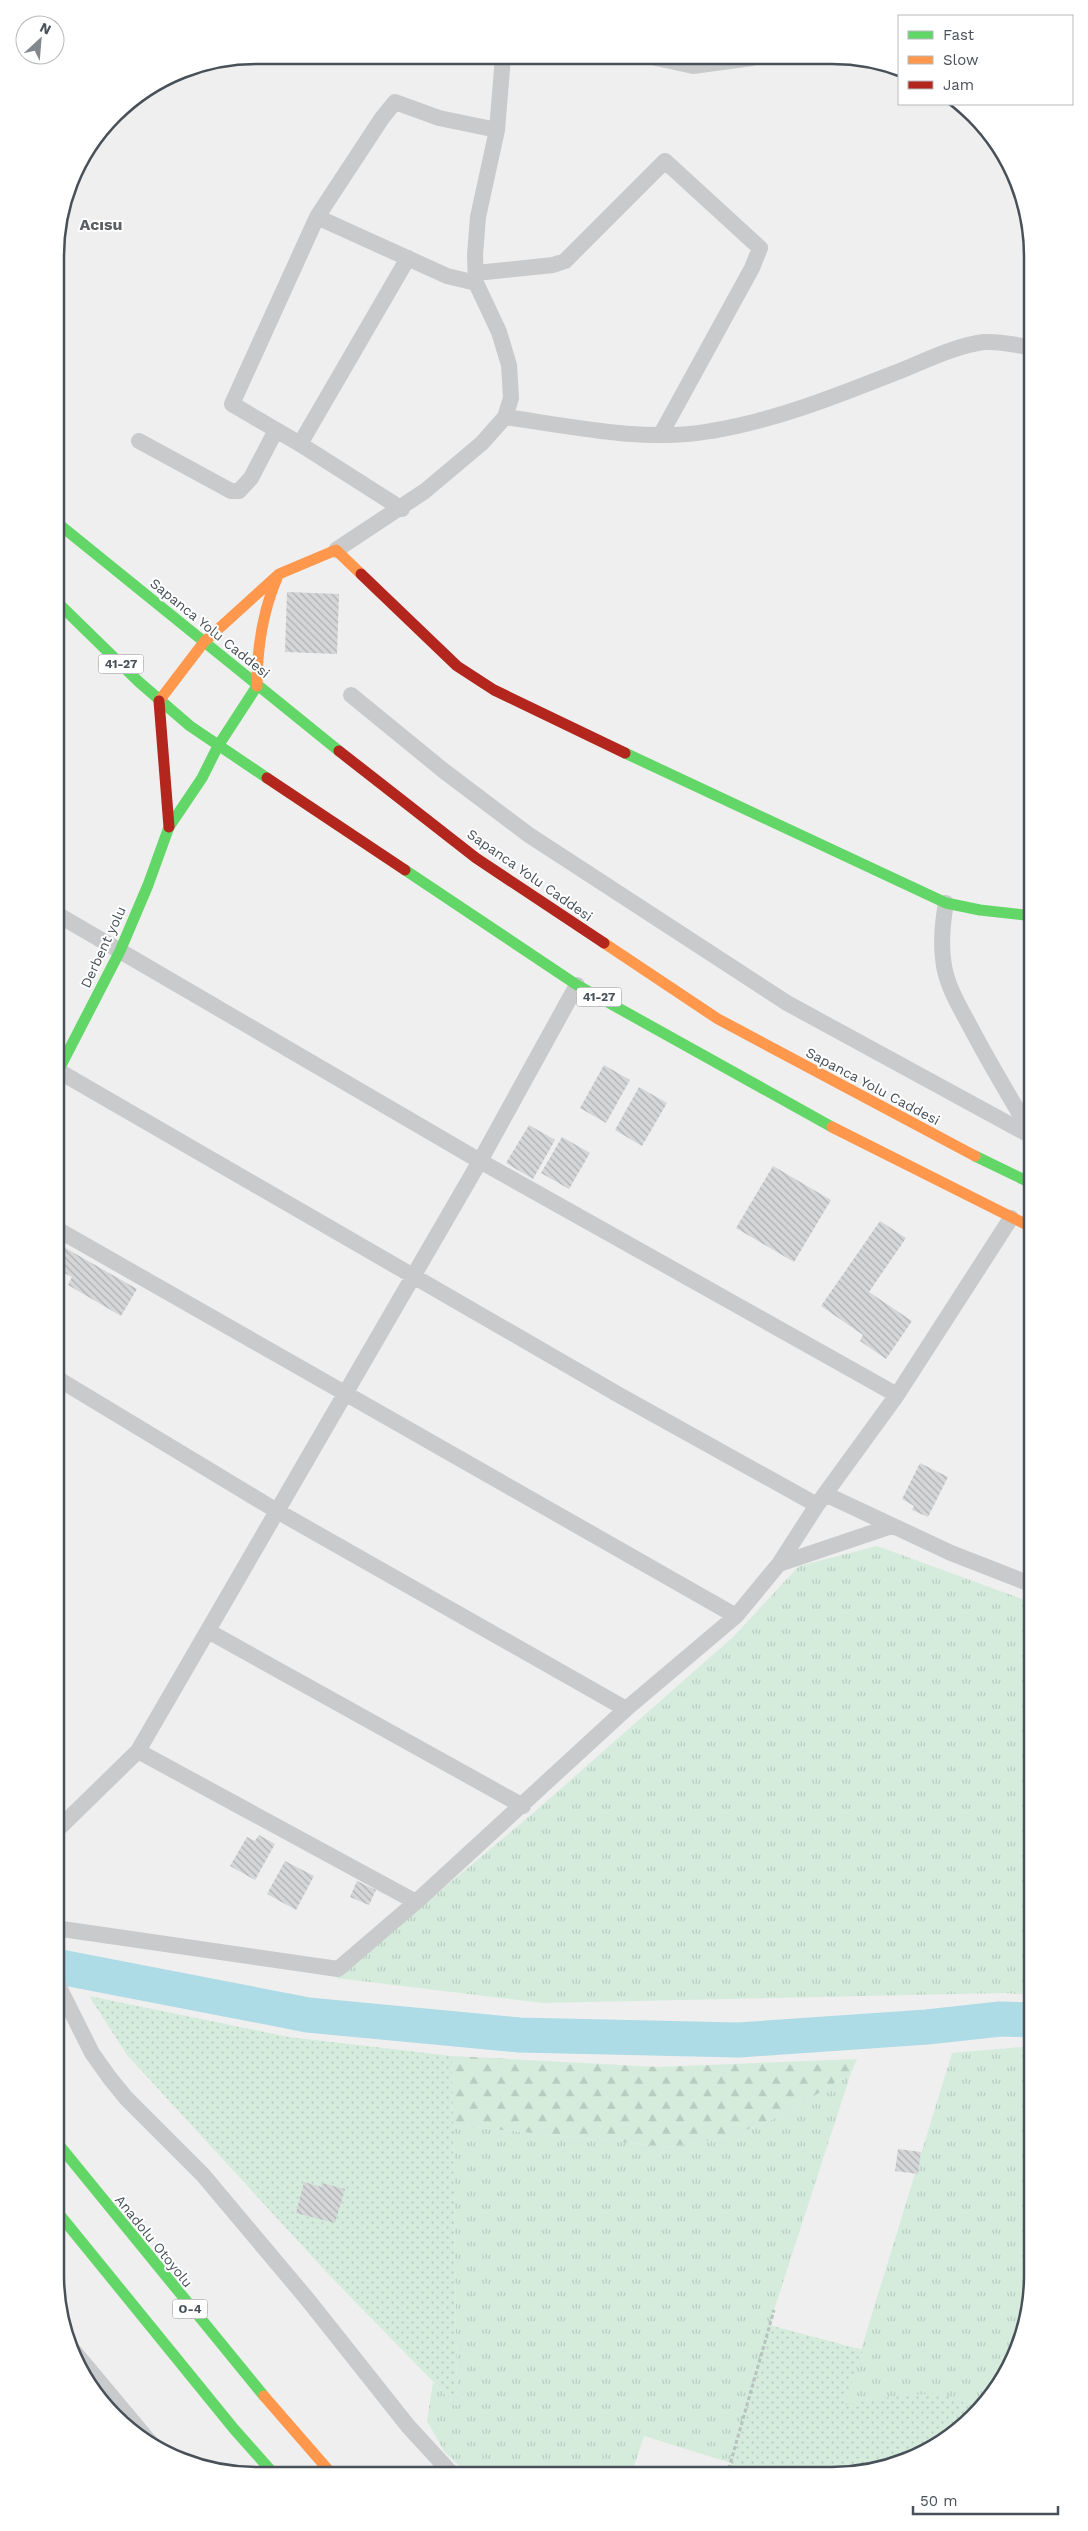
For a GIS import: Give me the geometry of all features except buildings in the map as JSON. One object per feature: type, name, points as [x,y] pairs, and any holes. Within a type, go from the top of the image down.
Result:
[{"type":"main road","name":"Sapanca Yolu Caddesi","points":[[64,528],[257,686],[476,858],[718,1019],[942,1140],[1024,1180]]},
{"type":"main road","points":[[169,827],[169,803],[159,700],[204,642],[279,574],[336,550],[457,666],[494,690],[946,903],[980,910],[1024,915]]},
{"type":"main road","points":[[169,827],[202,778],[218,746],[257,686],[257,646],[260,628],[266,602],[279,574]]},
{"type":"main road","name":"41-27","points":[[64,609],[159,700],[218,746],[577,985],[840,1131],[1024,1224]]},
{"type":"main road","name":"Derbent yolu","points":[[64,1057],[120,951],[148,885],[169,827]]},
{"type":"main road","name":"Anadolu Otoyolu","points":[[64,2151],[159,2272],[265,2400],[326,2467]]},
{"type":"main road","points":[[64,2220],[234,2429],[268,2467]]},
{"type":"street","points":[[336,550],[402,509],[482,443],[504,417],[510,398],[509,365],[499,332],[476,278],[478,217],[497,130],[502,64]]},
{"type":"street","points":[[683,64],[693,66],[708,64]]},
{"type":"street","points":[[402,509],[300,444],[232,404],[317,217],[382,118],[395,102],[439,118],[497,130]]},
{"type":"street","points":[[317,217],[447,276],[476,278],[553,265],[565,261],[665,161],[760,248],[752,268],[661,434]]},
{"type":"street","points":[[300,444],[408,258]]},
{"type":"street","points":[[504,417],[590,429],[689,434],[731,427],[800,407],[973,344],[1007,343],[1024,346]]},
{"type":"street","points":[[139,441],[231,491],[238,491],[251,478],[276,430]]},
{"type":"street","points":[[351,695],[444,771],[528,835],[787,1003],[1024,1131]]},
{"type":"street","points":[[946,903],[942,947],[945,972],[955,1000],[997,1077],[1024,1121]]},
{"type":"street","points":[[64,918],[480,1161],[897,1395]]},
{"type":"street","points":[[64,1823],[138,1751],[480,1161],[577,985]]},
{"type":"street","points":[[64,1077],[412,1276],[821,1499],[892,1526],[951,1553],[1024,1581]]},
{"type":"street","points":[[64,1929],[338,1970],[523,1806],[626,1709],[736,1616],[779,1564],[821,1499],[897,1395],[1012,1218]]},
{"type":"street","points":[[64,1233],[736,1616]]},
{"type":"street","points":[[64,1382],[277,1511],[626,1709]]},
{"type":"street","points":[[779,1564],[892,1526]]},
{"type":"street","points":[[208,1631],[523,1806]]},
{"type":"street","points":[[138,1751],[416,1902]]},
{"type":"street","points":[[64,1996],[92,2053],[126,2098],[202,2175],[308,2300],[408,2426],[446,2467]]},
{"type":"street","points":[[87,2367],[138,2427]]},
{"type":"path","points":[[730,2467],[774,2310]]},
{"type":"green space","points":[[877,1546],[1024,1600],[1024,1994],[1004,1993],[542,2003],[336,1978],[532,1814],[733,1637],[799,1566]]},
{"type":"green space","points":[[89,1996],[289,2037],[452,2056],[457,2406],[332,2278],[127,2055]]},
{"type":"green space","points":[[1024,2047],[1024,2288],[1018,2325],[1010,2349],[999,2371],[971,2408],[963,2402],[844,2405],[952,2053]]},
{"type":"green space","points":[[452,2056],[659,2067],[857,2059],[851,2073],[783,2115],[729,2137],[669,2147],[453,2125]]},
{"type":"green space","points":[[851,2073],[774,2310],[731,2463],[644,2436],[634,2467],[460,2467],[444,2451],[427,2421],[433,2382],[457,2406],[453,2125],[669,2147],[729,2137],[783,2115]]},
{"type":"green space","points":[[769,2325],[863,2350],[844,2405],[895,2396],[940,2393],[963,2402],[971,2408],[949,2428],[928,2442],[906,2453],[870,2464],[845,2467],[730,2467]]},
{"type":"waterway","points":[[64,1968],[308,2015],[519,2035],[738,2040],[927,2027],[1000,2019],[1024,2020]]},
{"type":"traffic: fast","points":[[64,528],[339,751]]},
{"type":"traffic: fast","points":[[64,609],[139,682],[190,726],[267,778]]},
{"type":"traffic: fast","points":[[218,746],[257,686]]},
{"type":"traffic: fast","points":[[64,1060],[120,951],[148,885],[169,827],[202,778],[218,746]]},
{"type":"traffic: fast","points":[[625,753],[946,903],[980,910],[1024,915]]},
{"type":"traffic: fast","points":[[405,870],[577,985],[832,1127]]},
{"type":"traffic: fast","points":[[975,1156],[1024,1180]]},
{"type":"traffic: fast","points":[[64,2151],[264,2396]]},
{"type":"traffic: fast","points":[[64,2220],[234,2429],[268,2467]]},
{"type":"traffic: slow","points":[[204,642],[279,574],[336,550],[361,574]]},
{"type":"traffic: slow","points":[[257,686],[261,631],[277,578]]},
{"type":"traffic: slow","points":[[159,701],[204,642]]},
{"type":"traffic: slow","points":[[604,943],[718,1019],[975,1156]]},
{"type":"traffic: slow","points":[[832,1127],[1024,1223]]},
{"type":"traffic: slow","points":[[264,2396],[326,2467]]},
{"type":"traffic: jam","points":[[361,574],[457,666],[494,690],[625,753]]},
{"type":"traffic: jam","points":[[159,701],[169,827]]},
{"type":"traffic: jam","points":[[339,751],[476,858],[604,943]]},
{"type":"traffic: jam","points":[[267,778],[405,870]]},
{"type":"district","name":"Acısu","points":[[101,224]]}]
